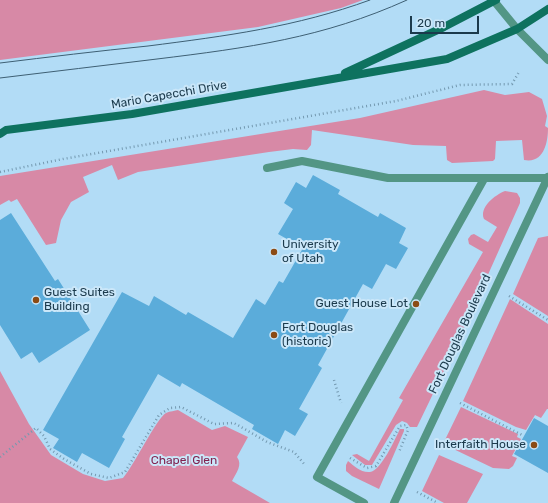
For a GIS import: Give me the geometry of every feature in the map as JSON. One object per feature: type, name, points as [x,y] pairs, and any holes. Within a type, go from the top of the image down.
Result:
[{"type":"main road","name":"Mario Capecchi Drive","points":[[335,78],[444,27],[495,1]]},
{"type":"main road","name":"Mario Capecchi Drive","points":[[2,131],[132,114],[447,59],[517,29],[548,9]]},
{"type":"street","points":[[495,1],[517,29],[548,60]]},
{"type":"street","points":[[267,168],[302,161],[388,178],[484,179],[548,177]]},
{"type":"street","name":"Fort Douglas Boulevard","points":[[394,503],[548,177]]},
{"type":"street","points":[[364,503],[317,477],[484,179]]},
{"type":"path","points":[[0,172],[63,158],[396,101],[460,85],[512,84],[519,72]]},
{"type":"path","points":[[508,296],[548,320]]},
{"type":"path","points":[[334,380],[341,405]]},
{"type":"path","points":[[460,403],[524,436]]},
{"type":"path","points":[[0,457],[36,428],[44,436],[50,449],[64,459],[91,474],[109,478],[125,472],[159,415],[170,408],[181,407],[214,424],[234,423],[267,442],[294,452]]},
{"type":"path","points":[[350,458],[367,468],[376,466],[400,426],[406,425],[408,430],[396,457]]},
{"type":"path","points":[[417,492],[438,503]]},
{"type":"green space","points":[[0,0],[363,0],[341,8],[258,27],[0,60]]},
{"type":"green space","points":[[484,90],[505,95],[529,92],[542,99],[547,116],[545,126],[548,128],[547,139],[544,151],[536,159],[524,160],[522,140],[496,141],[495,159],[493,161],[452,163],[447,160],[446,146],[413,145],[312,130],[311,145],[307,150],[293,149],[269,152],[138,172],[118,180],[112,165],[83,177],[89,192],[71,202],[61,220],[56,243],[46,245],[17,199],[11,202],[9,200],[0,205],[0,176],[360,118]]},
{"type":"green space","points":[[505,191],[517,193],[520,198],[520,203],[457,344],[417,427],[410,427],[407,423],[402,421],[396,425],[372,465],[365,465],[352,455],[357,454],[369,461],[403,400],[399,398],[483,252],[469,244],[468,239],[474,234],[488,242],[497,227],[484,219],[484,210],[493,198]]},
{"type":"green space","points":[[548,236],[548,316],[513,294],[538,238]]},
{"type":"green space","points":[[510,299],[548,324],[548,409],[541,418],[535,415],[526,430],[516,427],[463,401]]},
{"type":"green space","name":"Chapel Glen","points":[[0,371],[29,424],[51,455],[83,474],[105,481],[123,478],[162,417],[168,412],[178,410],[212,430],[225,426],[248,437],[237,457],[239,460],[239,466],[232,481],[270,503],[0,503]]},
{"type":"green space","points":[[461,407],[518,434],[517,437],[521,439],[512,456],[517,458],[513,466],[509,469],[493,468],[443,444]]},
{"type":"green space","points":[[400,429],[404,429],[404,431],[379,489],[352,476],[346,471],[348,461],[358,469],[367,472],[374,470],[383,461]]},
{"type":"green space","points":[[439,455],[483,474],[467,503],[444,503],[422,491]]},
{"type":"building","points":[[313,175],[340,190],[338,194],[378,217],[380,213],[406,228],[399,243],[408,248],[396,269],[386,264],[372,289],[363,284],[318,365],[322,368],[299,409],[308,414],[295,436],[285,430],[278,444],[252,429],[254,425],[182,383],[180,387],[158,374],[122,437],[125,439],[109,468],[82,453],[77,462],[53,448],[59,439],[43,430],[122,292],[149,306],[154,296],[186,315],[188,312],[233,338],[256,299],[265,305],[279,281],[283,283],[303,248],[278,234],[293,209],[284,203],[296,182],[306,188]]},
{"type":"building","name":"Guest Suites Building","points":[[11,213],[55,281],[58,279],[90,330],[39,363],[32,352],[21,359],[0,325],[0,220]]},
{"type":"building","name":"Interfaith House","points":[[534,418],[548,426],[548,473],[514,454]]},
{"type":"tram line","points":[[0,63],[148,46],[233,34],[288,24],[370,0]]},
{"type":"tram line","points":[[0,78],[254,46],[284,40],[345,24],[407,0]]},
{"type":"place","name":"University of Utah","points":[[274,252]]},
{"type":"place","name":"Guest Suites Building","points":[[36,300]]},
{"type":"place","name":"Guest House Lot","points":[[416,304]]},
{"type":"place","name":"Fort Douglas (historic)","points":[[274,335]]},
{"type":"place","name":"Interfaith House","points":[[534,445]]}]
